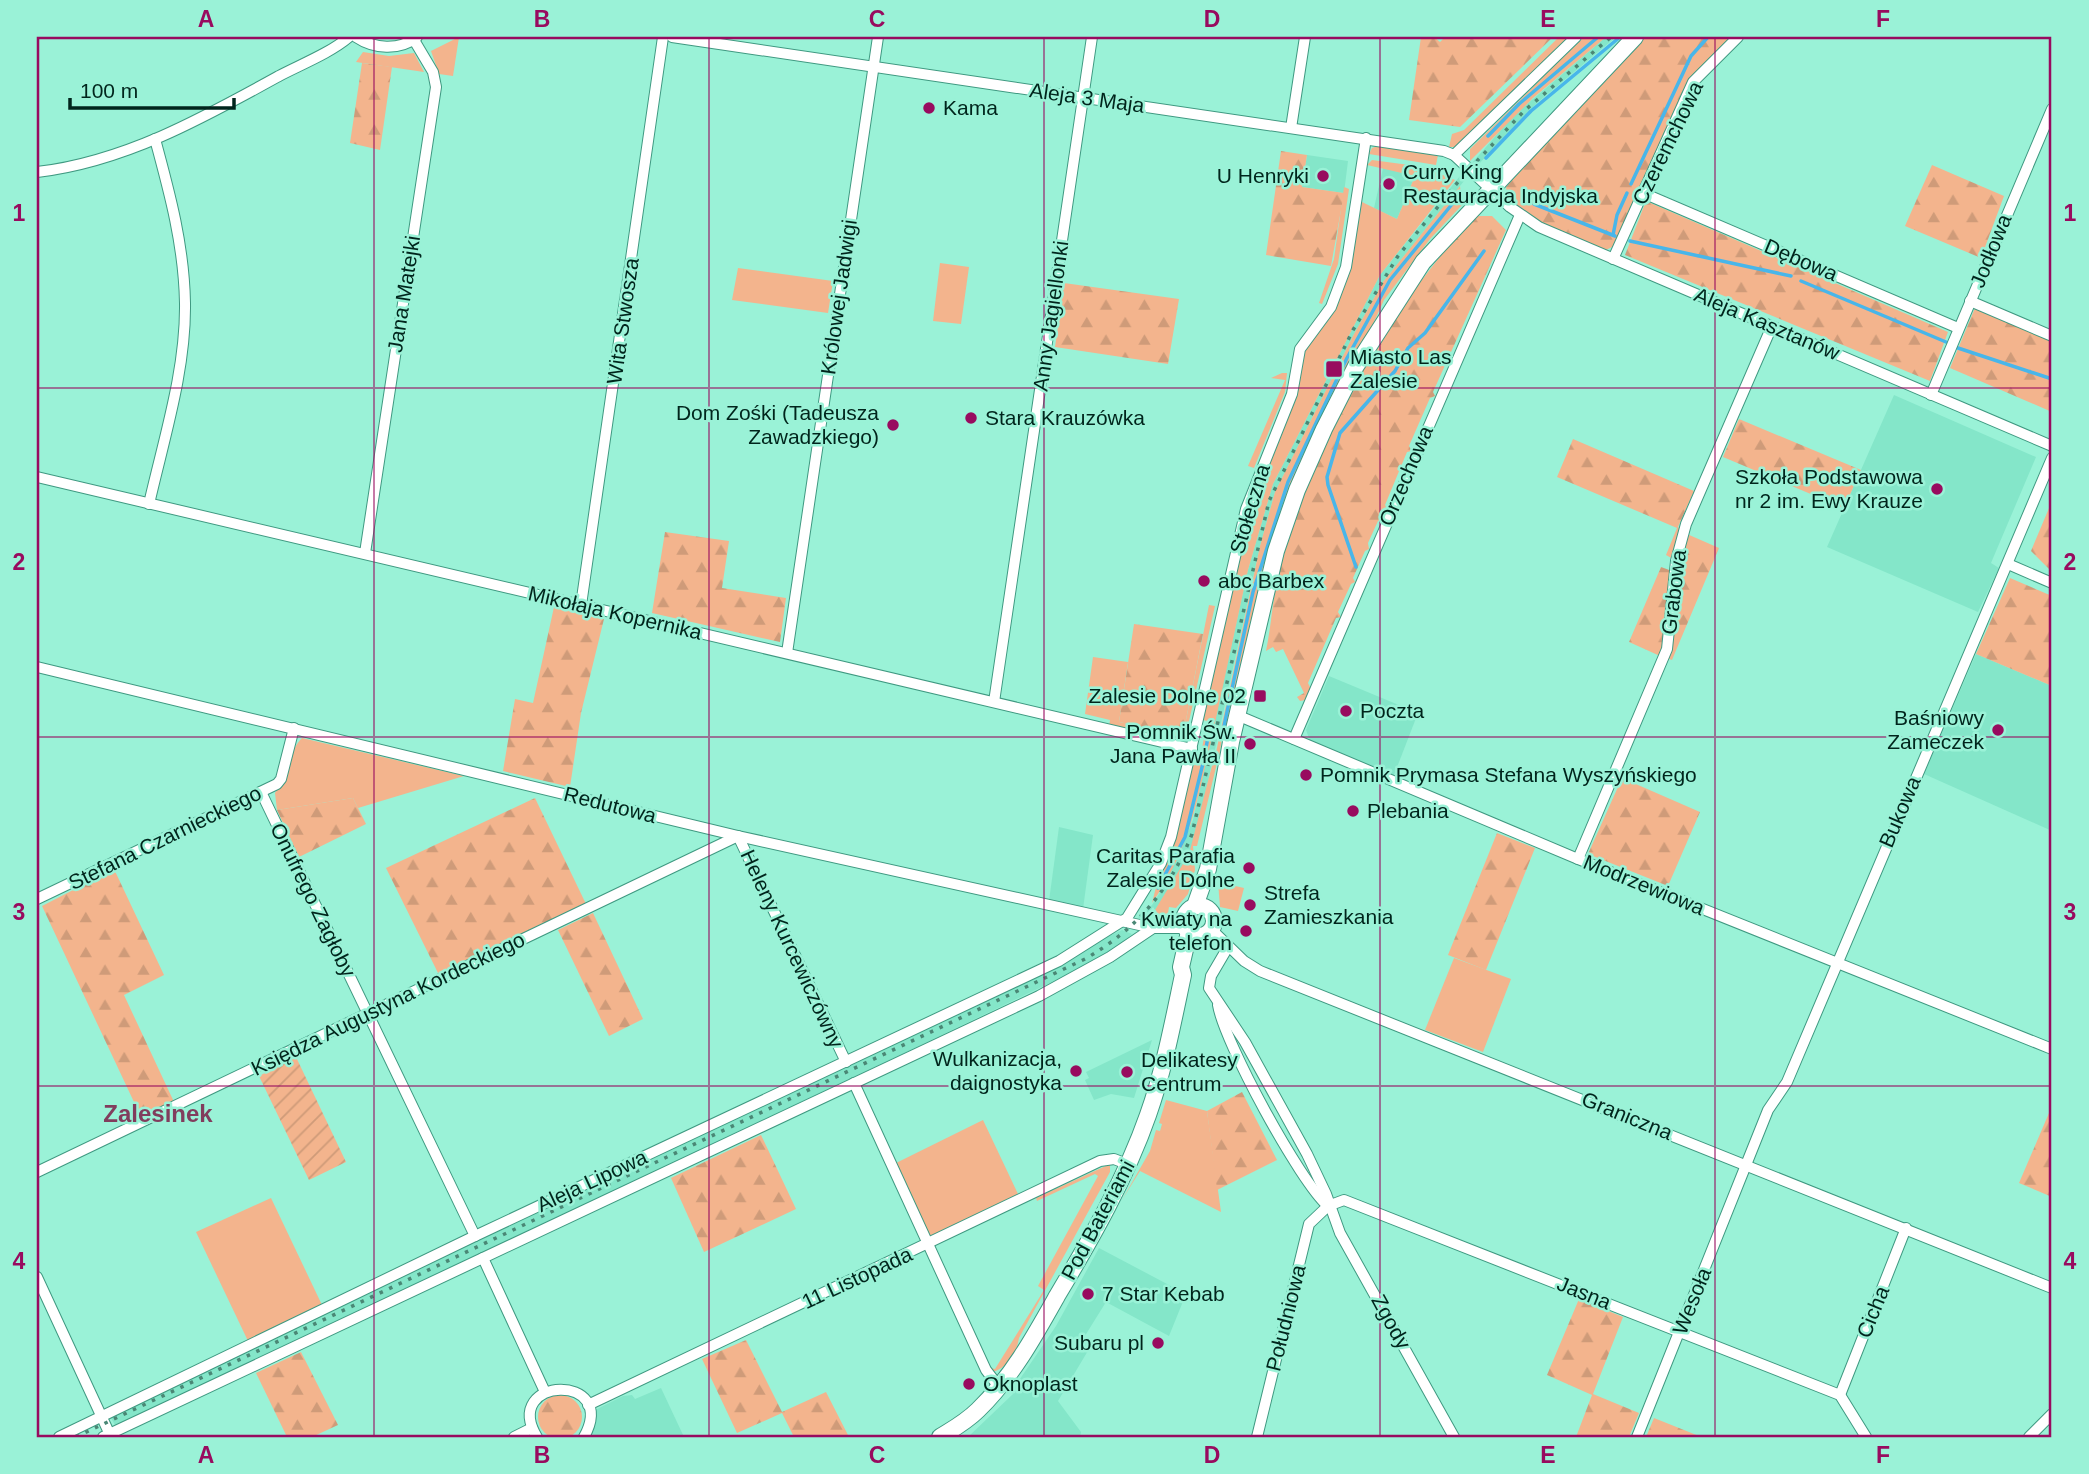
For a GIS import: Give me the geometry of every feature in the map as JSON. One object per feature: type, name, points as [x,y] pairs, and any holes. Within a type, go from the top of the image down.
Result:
[{"type":"street","points":[[37,172],[92,161],[155,139],[214,112],[349,37]]},
{"type":"street","points":[[356,37],[381,47],[416,38]]},
{"type":"street","name":"Wita Stwosza","points":[[581,605],[663,37]]},
{"type":"street","name":"Aleja 3 Maja","points":[[671,37],[1430,147],[1454,155],[1490,188]]},
{"type":"street","name":"Królowej Jadwigi","points":[[787,653],[878,37]]},
{"type":"street","name":"Anny Jagiellonki","points":[[994,702],[1092,37]]},
{"type":"street","points":[[1291,128],[1305,37]]},
{"type":"street","points":[[1454,155],[1576,37]]},
{"type":"street","points":[[1201,907],[1239,716],[1276,551],[1297,489],[1324,429],[1356,366],[1423,262],[1635,37]]},
{"type":"street","name":"Czeremchowa","points":[[1613,259],[1693,82],[1738,37]]},
{"type":"street","name":"Jana Matejki","points":[[365,553],[436,88],[433,72],[416,38]]},
{"type":"street","name":"Jodłowa","points":[[1931,395],[2052,109]]},
{"type":"street","name":"Stołeczna","points":[[1123,922],[1167,851],[1246,509],[1292,394],[1300,349],[1331,307],[1346,267],[1366,138]]},
{"type":"street","points":[[149,503],[178,372],[185,305],[176,217],[155,139]]},
{"type":"street","name":"Aleja Kasztanów","points":[[1490,188],[1520,215],[1539,227],[2052,446]]},
{"type":"street","name":"Dębowa","points":[[1643,193],[1958,328]]},
{"type":"street","name":"Orzechowa","points":[[1294,739],[1520,215]]},
{"type":"street","points":[[1970,301],[2052,335]]},
{"type":"street","name":"Grabowa","points":[[1578,859],[1667,649],[1676,561],[1686,524],[1772,326]]},
{"type":"street","name":"Bukowa","points":[[1747,1165],[1768,1110],[1787,1082],[2052,458]]},
{"type":"street","name":"Mikołaja Kopernika","points":[[37,477],[1192,748]]},
{"type":"street","points":[[2008,564],[2052,583]]},
{"type":"street","name":"Redutowa","points":[[37,667],[738,836],[1153,929],[1196,931]]},
{"type":"street","name":"Modrzewiowa","points":[[1239,716],[1294,739],[1310,749],[1578,859],[2052,1049]]},
{"type":"street","name":"Stefana Czarnieckiego","points":[[37,899],[261,792],[281,779],[294,728]]},
{"type":"street","name":"Onufrego Zagłoby","points":[[261,792],[475,1236]]},
{"type":"street","name":"Księdza Augustyna Kordeckiego","points":[[37,1172],[738,836]]},
{"type":"street","name":"Heleny Kurcewiczówny","points":[[738,836],[846,1062]]},
{"type":"street","points":[[1201,907],[1213,915],[1196,931],[1185,915],[1201,907]]},
{"type":"street","name":"Aleja Lipowa","points":[[59,1437],[475,1236],[1059,961],[1123,922]]},
{"type":"street","name":"Aleja Lipowa","points":[[108,1436],[1039,996],[1110,957],[1153,929]]},
{"type":"street","name":"Graniczna","points":[[1196,931],[1228,947],[1260,971],[2052,1288]]},
{"type":"street","name":"Pod Bateriami","points":[[947,1436],[999,1387],[1029,1346],[1081,1256],[1128,1164],[1149,1113],[1183,975],[1181,967],[1196,931]]},
{"type":"street","name":"Zgody","points":[[1228,947],[1210,983],[1234,1052],[1294,1160],[1320,1199],[1328,1206],[1340,1233],[1454,1437]]},
{"type":"street","points":[[854,1083],[986,1370],[999,1387]]},
{"type":"street","name":"11 Listopada","points":[[588,1405],[1100,1161],[1114,1159],[1128,1164]]},
{"type":"street","name":"Wesoła","points":[[1637,1437],[1747,1165]]},
{"type":"street","name":"Jasna","points":[[1328,1206],[1336,1201],[1352,1200],[1840,1395]]},
{"type":"street","name":"Południowa","points":[[1257,1437],[1309,1224],[1328,1206]]},
{"type":"street","name":"Cicha","points":[[1840,1395],[1906,1228]]},
{"type":"street","points":[[483,1258],[545,1392]]},
{"type":"street","points":[[37,1277],[102,1417],[108,1436]]},
{"type":"street","points":[[514,1437],[535,1433],[530,1416],[535,1402],[545,1392],[568,1389],[588,1405],[590,1426],[584,1437]]},
{"type":"street","points":[[1840,1395],[1866,1437]]},
{"type":"street","points":[[2029,1437],[2052,1415]]},
{"type":"shaded area","points":[[1606,37],[1616,37],[1537,103],[1476,167],[1472,163],[1513,116]]},
{"type":"shaded area","points":[[1307,155],[1348,161],[1344,193],[1302,187]]},
{"type":"shaded area","points":[[1383,168],[1415,176],[1397,219],[1374,208]]},
{"type":"shaded area","points":[[1464,171],[1468,176],[1383,282],[1275,492],[1260,546],[1197,831],[1189,854],[1169,890],[1155,910],[1153,907],[1144,921],[1141,920],[1138,917],[1152,905],[1164,886],[1193,820],[1248,570],[1273,484],[1380,275]]},
{"type":"shaded area","name":"Szkoła Podstawowa nr 2 im. Ewy Krauze","points":[[1894,395],[2036,457],[1991,563],[1999,568],[1978,612],[1827,547]]},
{"type":"shaded area","name":"Baśniowy Zameczek","points":[[1976,654],[2052,686],[2052,831],[1924,774]]},
{"type":"shaded area","points":[[1329,676],[1418,713],[1394,775],[1310,741],[1306,730]]},
{"type":"shaded area","points":[[1059,827],[1093,835],[1083,909],[1049,901]]},
{"type":"shaded area","points":[[1122,930],[1132,934],[1110,954],[896,1057],[116,1427],[110,1416]]},
{"type":"shaded area","points":[[1152,1040],[1134,1098],[1111,1094],[1094,1100],[1085,1080],[1089,1078],[1086,1072]]},
{"type":"shaded area","points":[[1099,1248],[1186,1294],[1169,1336],[1106,1302],[1083,1339],[1092,1344],[1058,1401],[1081,1432],[1080,1437],[968,1437],[1013,1394],[1011,1392],[1056,1326]]},
{"type":"shaded area","points":[[661,1388],[684,1437],[588,1437],[593,1425],[593,1411],[623,1396],[632,1395],[635,1399]]},
{"type":"green space","points":[[459,37],[453,76],[439,74],[431,51]]},
{"type":"green space","points":[[1421,37],[1434,37],[1440,42],[1445,37],[1553,37],[1460,127],[1409,120]]},
{"type":"green space","points":[[1559,37],[1570,37],[1455,147],[1449,147],[1452,134],[1464,130]]},
{"type":"green space","points":[[1584,37],[1606,37],[1533,98],[1470,161],[1470,149]]},
{"type":"green space","points":[[1643,37],[1733,37],[1690,79],[1614,246],[1606,250],[1564,234],[1532,217],[1510,198],[1506,187]]},
{"type":"green space","points":[[363,52],[389,56],[414,53],[424,72],[356,62]]},
{"type":"green space","points":[[362,63],[392,67],[380,150],[350,143]]},
{"type":"green space","points":[[1378,146],[1438,155],[1436,165],[1369,154],[1372,148]]},
{"type":"green space","points":[[1281,151],[1307,155],[1302,187],[1344,193],[1331,266],[1266,255]]},
{"type":"green space","points":[[1372,160],[1424,167],[1455,180],[1380,275],[1273,484],[1248,570],[1208,755],[1201,754],[1207,721],[1203,720],[1251,509],[1295,400],[1305,349],[1329,319],[1351,265],[1362,202],[1397,219],[1415,176],[1367,165]]},
{"type":"green space","points":[[1932,165],[2004,196],[1981,258],[1905,226]]},
{"type":"green space","points":[[1460,186],[1462,205],[1430,239],[1384,300],[1269,553],[1226,738],[1222,738],[1219,757],[1215,757],[1260,546],[1275,492],[1383,282]]},
{"type":"green space","points":[[1344,187],[1349,189],[1338,264],[1322,304],[1319,303],[1334,259]]},
{"type":"green space","points":[[1646,201],[1948,332],[1930,381],[1625,255]]},
{"type":"green space","points":[[1474,216],[1492,216],[1506,230],[1433,392],[1435,396],[1430,398],[1409,446],[1412,451],[1407,452],[1385,505],[1387,508],[1382,520],[1378,521],[1368,543],[1369,549],[1365,551],[1353,578],[1355,582],[1351,584],[1338,612],[1341,617],[1336,618],[1308,683],[1311,689],[1306,700],[1300,701],[1297,697],[1304,693],[1283,649],[1276,652],[1273,647],[1266,651],[1280,565],[1297,507],[1315,462],[1359,374],[1413,291]]},
{"type":"green space","points":[[940,263],[969,267],[961,324],[933,321]]},
{"type":"green space","points":[[738,268],[833,281],[828,313],[732,300]]},
{"type":"green space","points":[[1064,283],[1179,299],[1168,364],[1055,347]]},
{"type":"green space","points":[[1975,308],[2052,341],[2052,412],[1950,368]]},
{"type":"green space","points":[[1287,373],[1285,392],[1254,468],[1248,466],[1285,380],[1271,378]]},
{"type":"green space","points":[[1739,419],[1861,470],[1844,508],[1723,457]]},
{"type":"green space","points":[[1573,439],[1694,491],[1678,527],[1680,529],[1673,559],[1666,555],[1677,528],[1557,477]]},
{"type":"green space","points":[[2052,501],[2052,572],[2031,551]]},
{"type":"green space","points":[[665,532],[729,541],[722,588],[786,598],[780,642],[652,613]]},
{"type":"green space","points":[[1687,534],[1719,548],[1672,660],[1667,658],[1672,646]]},
{"type":"green space","points":[[1661,567],[1672,571],[1665,637],[1660,656],[1629,642]]},
{"type":"green space","points":[[2010,578],[2052,596],[2052,686],[1976,654]]},
{"type":"green space","points":[[1209,605],[1215,606],[1185,739],[1177,737],[1176,741],[1109,727],[1110,720],[1085,714],[1093,657],[1128,662],[1119,722],[1183,735]]},
{"type":"green space","points":[[554,607],[604,619],[581,713],[570,787],[503,771],[515,699],[533,703]]},
{"type":"green space","points":[[1134,624],[1203,634],[1183,735],[1119,722]]},
{"type":"green space","points":[[302,738],[464,776],[358,808],[353,798],[277,810],[275,793],[283,780],[293,751]]},
{"type":"green space","points":[[1201,756],[1207,757],[1181,851],[1152,903],[1159,875],[1175,839],[1193,766]]},
{"type":"green space","points":[[1214,758],[1218,759],[1197,846],[1193,846],[1195,870],[1188,894],[1176,908],[1169,907],[1168,913],[1172,916],[1160,918],[1155,910],[1189,854]]},
{"type":"green space","points":[[1622,778],[1700,812],[1668,886],[1588,854]]},
{"type":"green space","points":[[353,798],[366,824],[299,857],[277,810]]},
{"type":"green space","points":[[535,798],[586,904],[439,975],[386,868]]},
{"type":"green space","points":[[1497,833],[1535,848],[1486,970],[1448,955]]},
{"type":"green space","points":[[114,869],[164,975],[124,995],[174,1102],[141,1117],[42,906]]},
{"type":"green space","points":[[1218,882],[1244,888],[1238,911],[1220,907]]},
{"type":"green space","points":[[593,913],[643,1019],[609,1036],[558,930]]},
{"type":"green space","points":[[1454,958],[1511,979],[1483,1052],[1425,1030]]},
{"type":"green space","points":[[296,1057],[346,1162],[309,1180],[259,1076]]},
{"type":"green space","points":[[1242,1092],[1277,1160],[1217,1190],[1207,1111]]},
{"type":"green space","points":[[1166,1100],[1207,1111],[1221,1212],[1140,1171],[1122,1200],[1150,1151],[1156,1130],[1160,1131],[1162,1124],[1159,1123]]},
{"type":"green space","points":[[2052,1106],[2052,1197],[2019,1183]]},
{"type":"green space","points":[[983,1120],[1018,1194],[929,1237],[894,1164]]},
{"type":"green space","points":[[761,1135],[796,1209],[704,1252],[671,1178]]},
{"type":"green space","points":[[1110,1164],[1110,1172],[1019,1338],[1016,1350],[1006,1364],[992,1372],[980,1350],[991,1368],[995,1369],[1044,1290],[1038,1286],[1098,1176],[1095,1174],[1037,1201],[1036,1198]]},
{"type":"green space","points":[[271,1198],[322,1305],[248,1341],[196,1232]]},
{"type":"green space","points":[[1579,1299],[1623,1317],[1593,1394],[1639,1413],[1629,1437],[1576,1437],[1592,1395],[1547,1375]]},
{"type":"green space","points":[[746,1340],[782,1412],[826,1392],[849,1437],[794,1437],[782,1413],[737,1433],[702,1359]]},
{"type":"green space","points":[[301,1352],[338,1425],[312,1437],[287,1437],[256,1373]]},
{"type":"green space","points":[[560,1395],[576,1401],[582,1417],[576,1433],[560,1439],[544,1433],[538,1417],[544,1401]]},
{"type":"green space","points":[[1654,1418],[1699,1436],[1699,1437],[1646,1437]]},
{"type":"waterway","points":[[1488,136],[1519,104],[1598,37]]},
{"type":"waterway","points":[[1486,158],[1531,111],[1620,37]]},
{"type":"waterway","points":[[1631,184],[1691,56],[1708,37]]},
{"type":"waterway","points":[[1613,235],[1617,215],[1627,193]]},
{"type":"waterway","points":[[1222,735],[1253,592],[1288,482],[1347,358],[1390,280],[1453,203]]},
{"type":"waterway","points":[[1534,204],[1615,236]]},
{"type":"waterway","points":[[1630,241],[1791,276]]},
{"type":"waterway","points":[[1356,567],[1327,477],[1340,433],[1395,371],[1408,348],[1425,333],[1484,251]]},
{"type":"waterway","points":[[1801,281],[1946,342]]},
{"type":"waterway","points":[[1958,348],[2052,379]]},
{"type":"waterway","points":[[1205,753],[1209,732]]},
{"type":"waterway","points":[[1158,888],[1185,837],[1204,759]]},
{"type":"railway","points":[[76,1437],[1085,959],[1121,935],[1162,890],[1192,834],[1269,501],[1353,330],[1398,256],[1462,177],[1524,111],[1611,37]]},
{"type":"place","name":"Kama","points":[[929,108]]},
{"type":"place","name":"U Henryki","points":[[1323,176]]},
{"type":"place","name":"Curry King Restauracja Indyjska","points":[[1389,184]]},
{"type":"place","name":"Miasto Las Zalesie","points":[[1334,369]]},
{"type":"place","name":"Stara Krauzówka","points":[[971,418]]},
{"type":"place","name":"Dom Zośki (Tadeusza Zawadzkiego)","points":[[893,425]]},
{"type":"place","name":"Szkoła Podstawowa nr 2 im. Ewy Krauze","points":[[1937,489]]},
{"type":"place","name":"abc Barbex","points":[[1204,581]]},
{"type":"place","name":"Zalesie Dolne 02","points":[[1260,696]]},
{"type":"place","name":"Poczta","points":[[1346,711]]},
{"type":"place","name":"Baśniowy Zameczek","points":[[1998,730]]},
{"type":"place","name":"Pomnik Św. Jana Pawła II","points":[[1250,744]]},
{"type":"place","name":"Pomnik Prymasa Stefana Wyszyńskiego","points":[[1306,775]]},
{"type":"place","name":"Plebania","points":[[1353,811]]},
{"type":"place","name":"Caritas Parafia Zalesie Dolne","points":[[1249,868]]},
{"type":"place","name":"Strefa Zamieszkania","points":[[1250,905]]},
{"type":"place","name":"Kwiaty na telefon","points":[[1246,931]]},
{"type":"place","name":"Wulkanizacja, daignostyka","points":[[1076,1071]]},
{"type":"place","name":"Delikatesy Centrum","points":[[1127,1072]]},
{"type":"place","name":"7 Star Kebab","points":[[1088,1294]]},
{"type":"place","name":"Subaru pl","points":[[1158,1343]]},
{"type":"place","name":"Oknoplast","points":[[969,1384]]},
{"type":"district","name":"Zalesinek","points":[[158,1114]]}]
